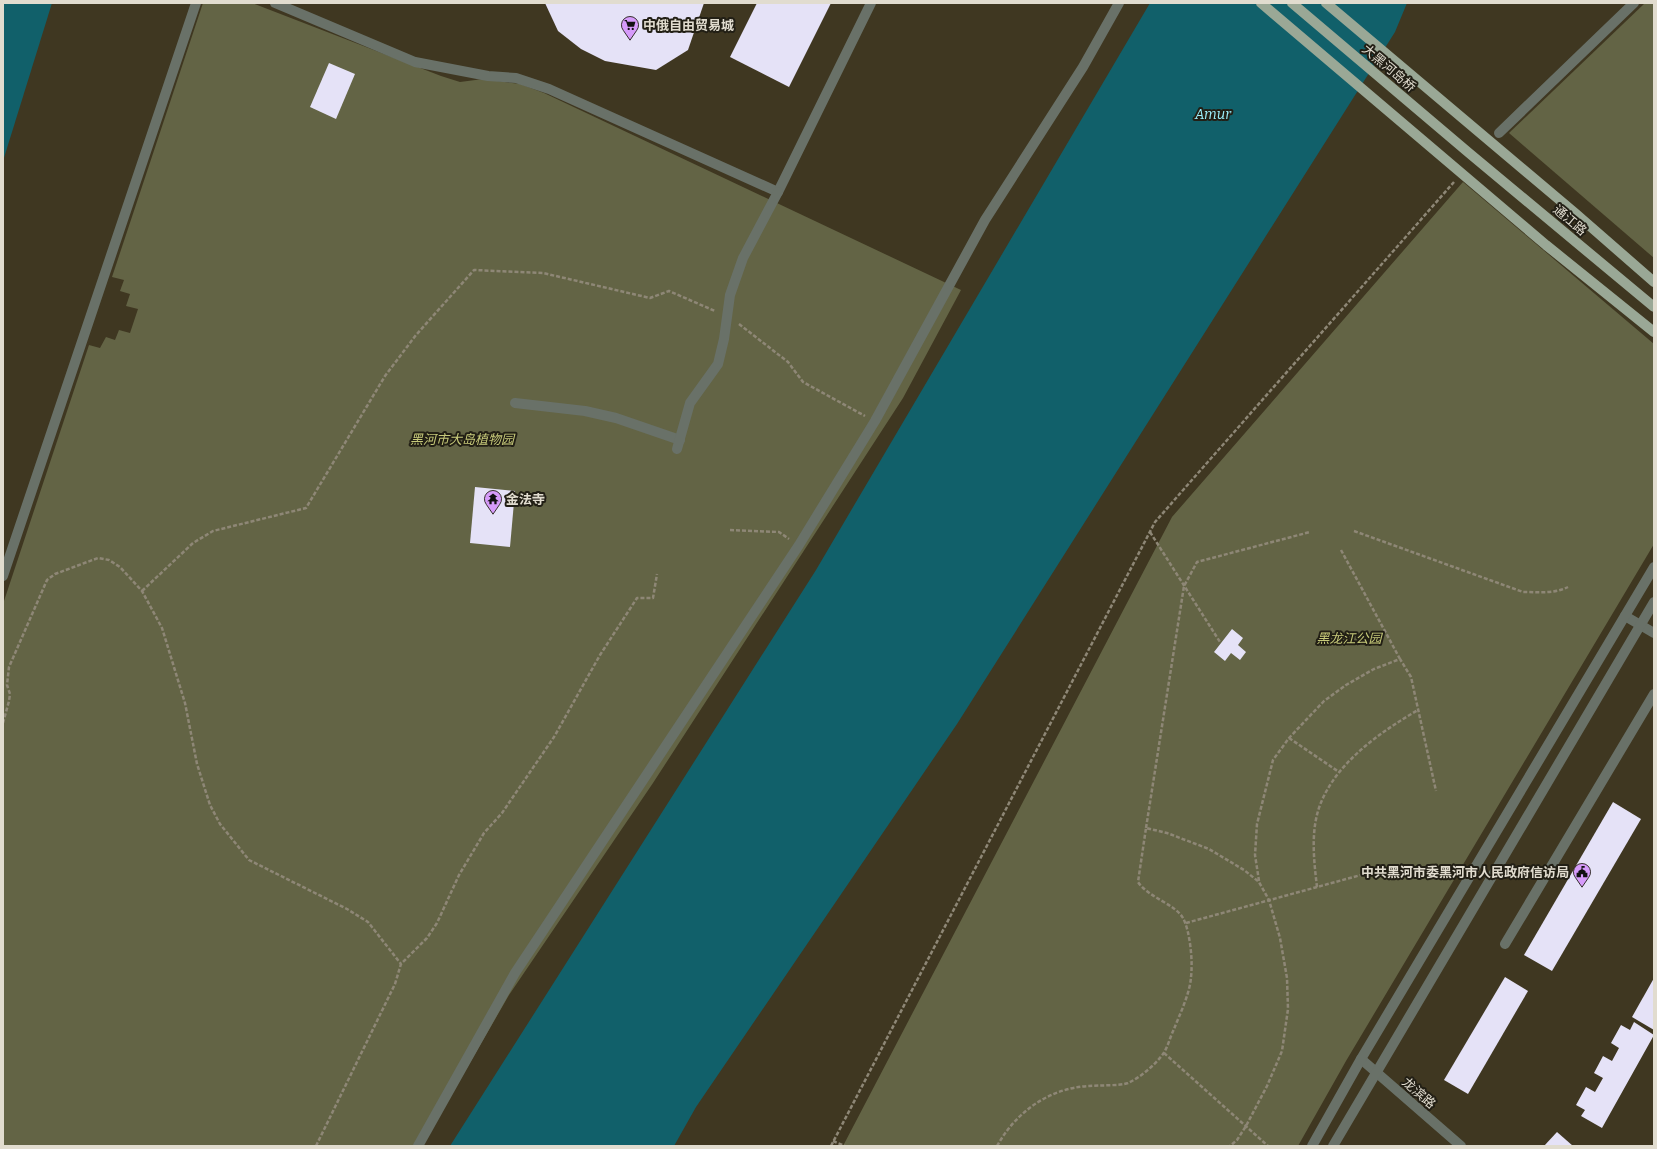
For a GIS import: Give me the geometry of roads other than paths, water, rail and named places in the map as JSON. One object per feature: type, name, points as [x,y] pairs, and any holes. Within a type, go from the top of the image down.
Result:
[{"type":"main road","points":[[1261,3],[1546,245],[1654,332]]},
{"type":"main road","name":"大黑河岛桥","points":[[1292,3],[1469,153]]},
{"type":"main road","points":[[1326,3],[1575,213],[1654,282]]},
{"type":"main road","name":"通江路","points":[[1469,153],[1654,307]]},
{"type":"street","points":[[3,576],[196,3]]},
{"type":"street","points":[[275,3],[416,62],[488,76],[516,78],[549,89],[778,192]]},
{"type":"street","points":[[515,403],[585,411],[616,418],[678,444],[690,403],[718,364],[724,339],[730,295],[743,258],[778,192],[870,3]]},
{"type":"street","points":[[418,1146],[515,973],[799,545],[875,421],[985,220],[1083,67],[1119,3]]},
{"type":"street","points":[[1499,133],[1634,3]]},
{"type":"street","points":[[1312,1146],[1361,1059],[1654,567]]},
{"type":"street","points":[[1333,1146],[1654,602]]},
{"type":"street","points":[[1625,616],[1654,633]]},
{"type":"street","points":[[1505,944],[1654,694]]},
{"type":"street","name":"龙滨路","points":[[1361,1059],[1461,1146]]},
{"type":"water","points":[[3,3],[52,3],[3,161]]},
{"type":"water","name":"Amur","points":[[1150,3],[1407,3],[1395,32],[957,724],[696,1107],[674,1146],[450,1146],[816,570]]},
{"type":"place","name":"中俄自由贸易城","points":[[630,40]]},
{"type":"place","name":"金法寺","points":[[493,514]]},
{"type":"place","name":"中共黑河市委黑河市人民政府信访局","points":[[1582,887]]},
{"type":"park label","name":"黑河市大岛植物园","points":[[462,439]]},
{"type":"park label","name":"黑龙江公园","points":[[1349,638]]}]
